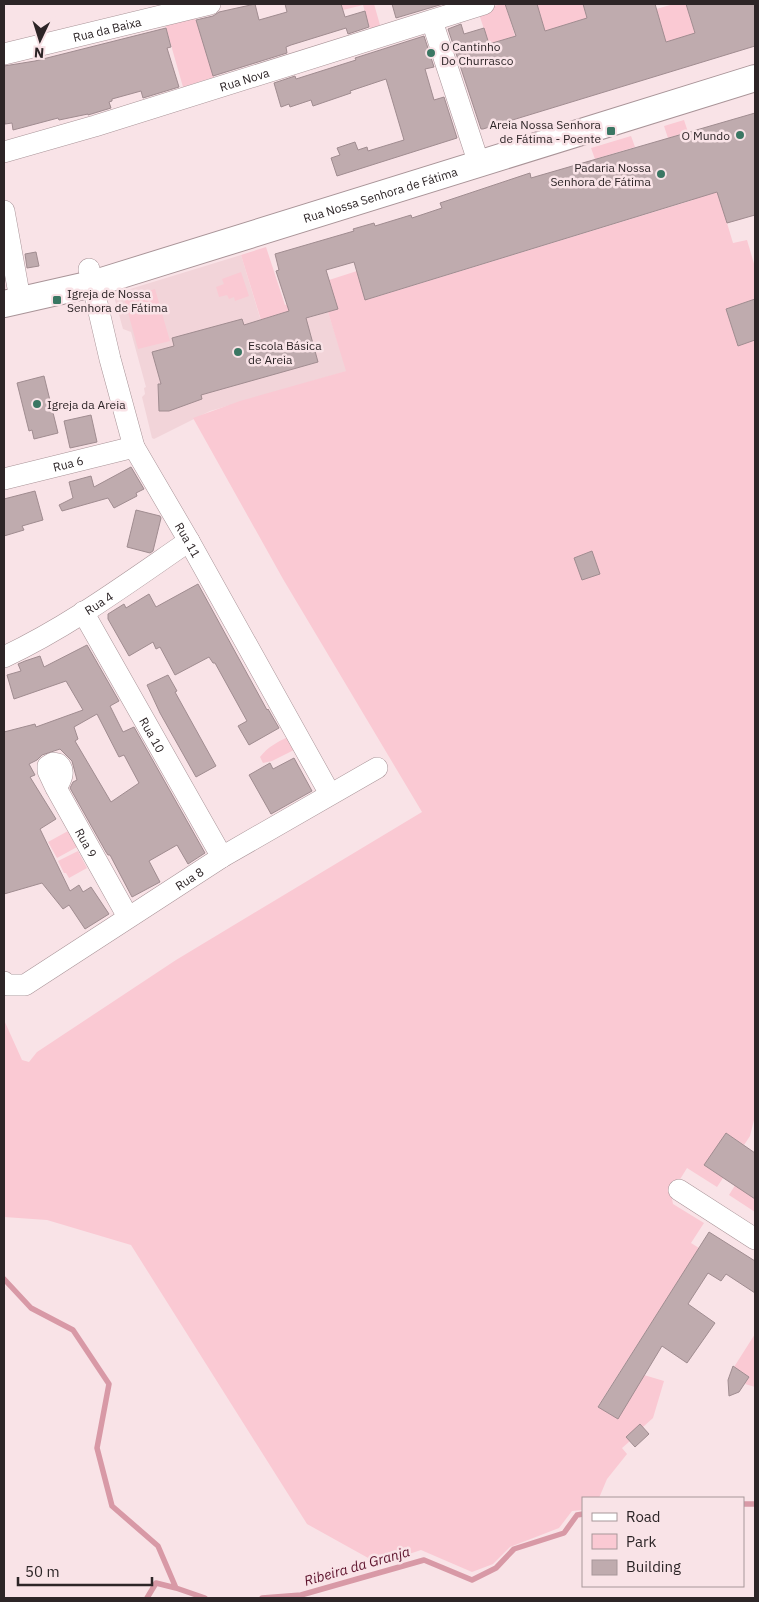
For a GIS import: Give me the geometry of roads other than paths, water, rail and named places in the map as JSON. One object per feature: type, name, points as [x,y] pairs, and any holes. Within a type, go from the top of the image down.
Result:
[{"type":"street","name":"Rua da Baixa","points":[[4,54],[205,4]]},
{"type":"street","name":"Rua Nova","points":[[4,152],[95,126],[484,4]]},
{"type":"street","points":[[432,21],[476,157]]},
{"type":"street","name":"Rua Nossa Senhora de Fátima","points":[[11,294],[90,276],[476,157],[755,66]]},
{"type":"street","name":"Rua Nossa Senhora de Fátima","points":[[476,157],[755,78]]},
{"type":"street","points":[[4,211],[11,294]]},
{"type":"street","name":"Rua 11","points":[[90,276],[134,447],[189,541],[330,794]]},
{"type":"street","name":"Rua 6","points":[[4,479],[134,447]]},
{"type":"street","name":"Rua 4","points":[[4,657],[83,612],[189,541]]},
{"type":"street","name":"Rua 10","points":[[83,612],[222,856]]},
{"type":"street","name":"Rua 9","points":[[48,766],[48,771],[56,788],[128,917]]},
{"type":"street","name":"Rua 8","points":[[4,982],[7,985],[25,985],[222,856],[377,768]]},
{"type":"street","points":[[679,1190],[755,1239]]},
{"type":"waterway","name":"Ribeira da Granja","points":[[4,1279],[31,1308],[73,1330],[109,1384],[97,1448],[112,1506],[158,1546],[176,1588],[205,1598]]},
{"type":"waterway","name":"Ribeira da Granja","points":[[744,1504],[755,1504]]},
{"type":"waterway","name":"Ribeira da Granja","points":[[262,1598],[301,1595],[424,1560],[472,1580],[496,1568],[514,1549],[564,1533],[577,1515],[582,1514]]},
{"type":"waterway","points":[[147,1598],[156,1583],[176,1588]]},
{"type":"place","name":"O Cantinho Do Churrasco","points":[[431,53]]},
{"type":"place","name":"Areia Nossa Senhora de Fátima - Poente","points":[[611,131]]},
{"type":"place","name":"O Mundo","points":[[740,135]]},
{"type":"place","name":"Padaria Nossa Senhora de Fátima","points":[[661,174]]},
{"type":"place","name":"Igreja de Nossa Senhora de Fátima","points":[[57,300]]},
{"type":"place","name":"Escola Básica de Areia","points":[[238,352]]},
{"type":"place","name":"Igreja da Areia","points":[[37,404]]}]
